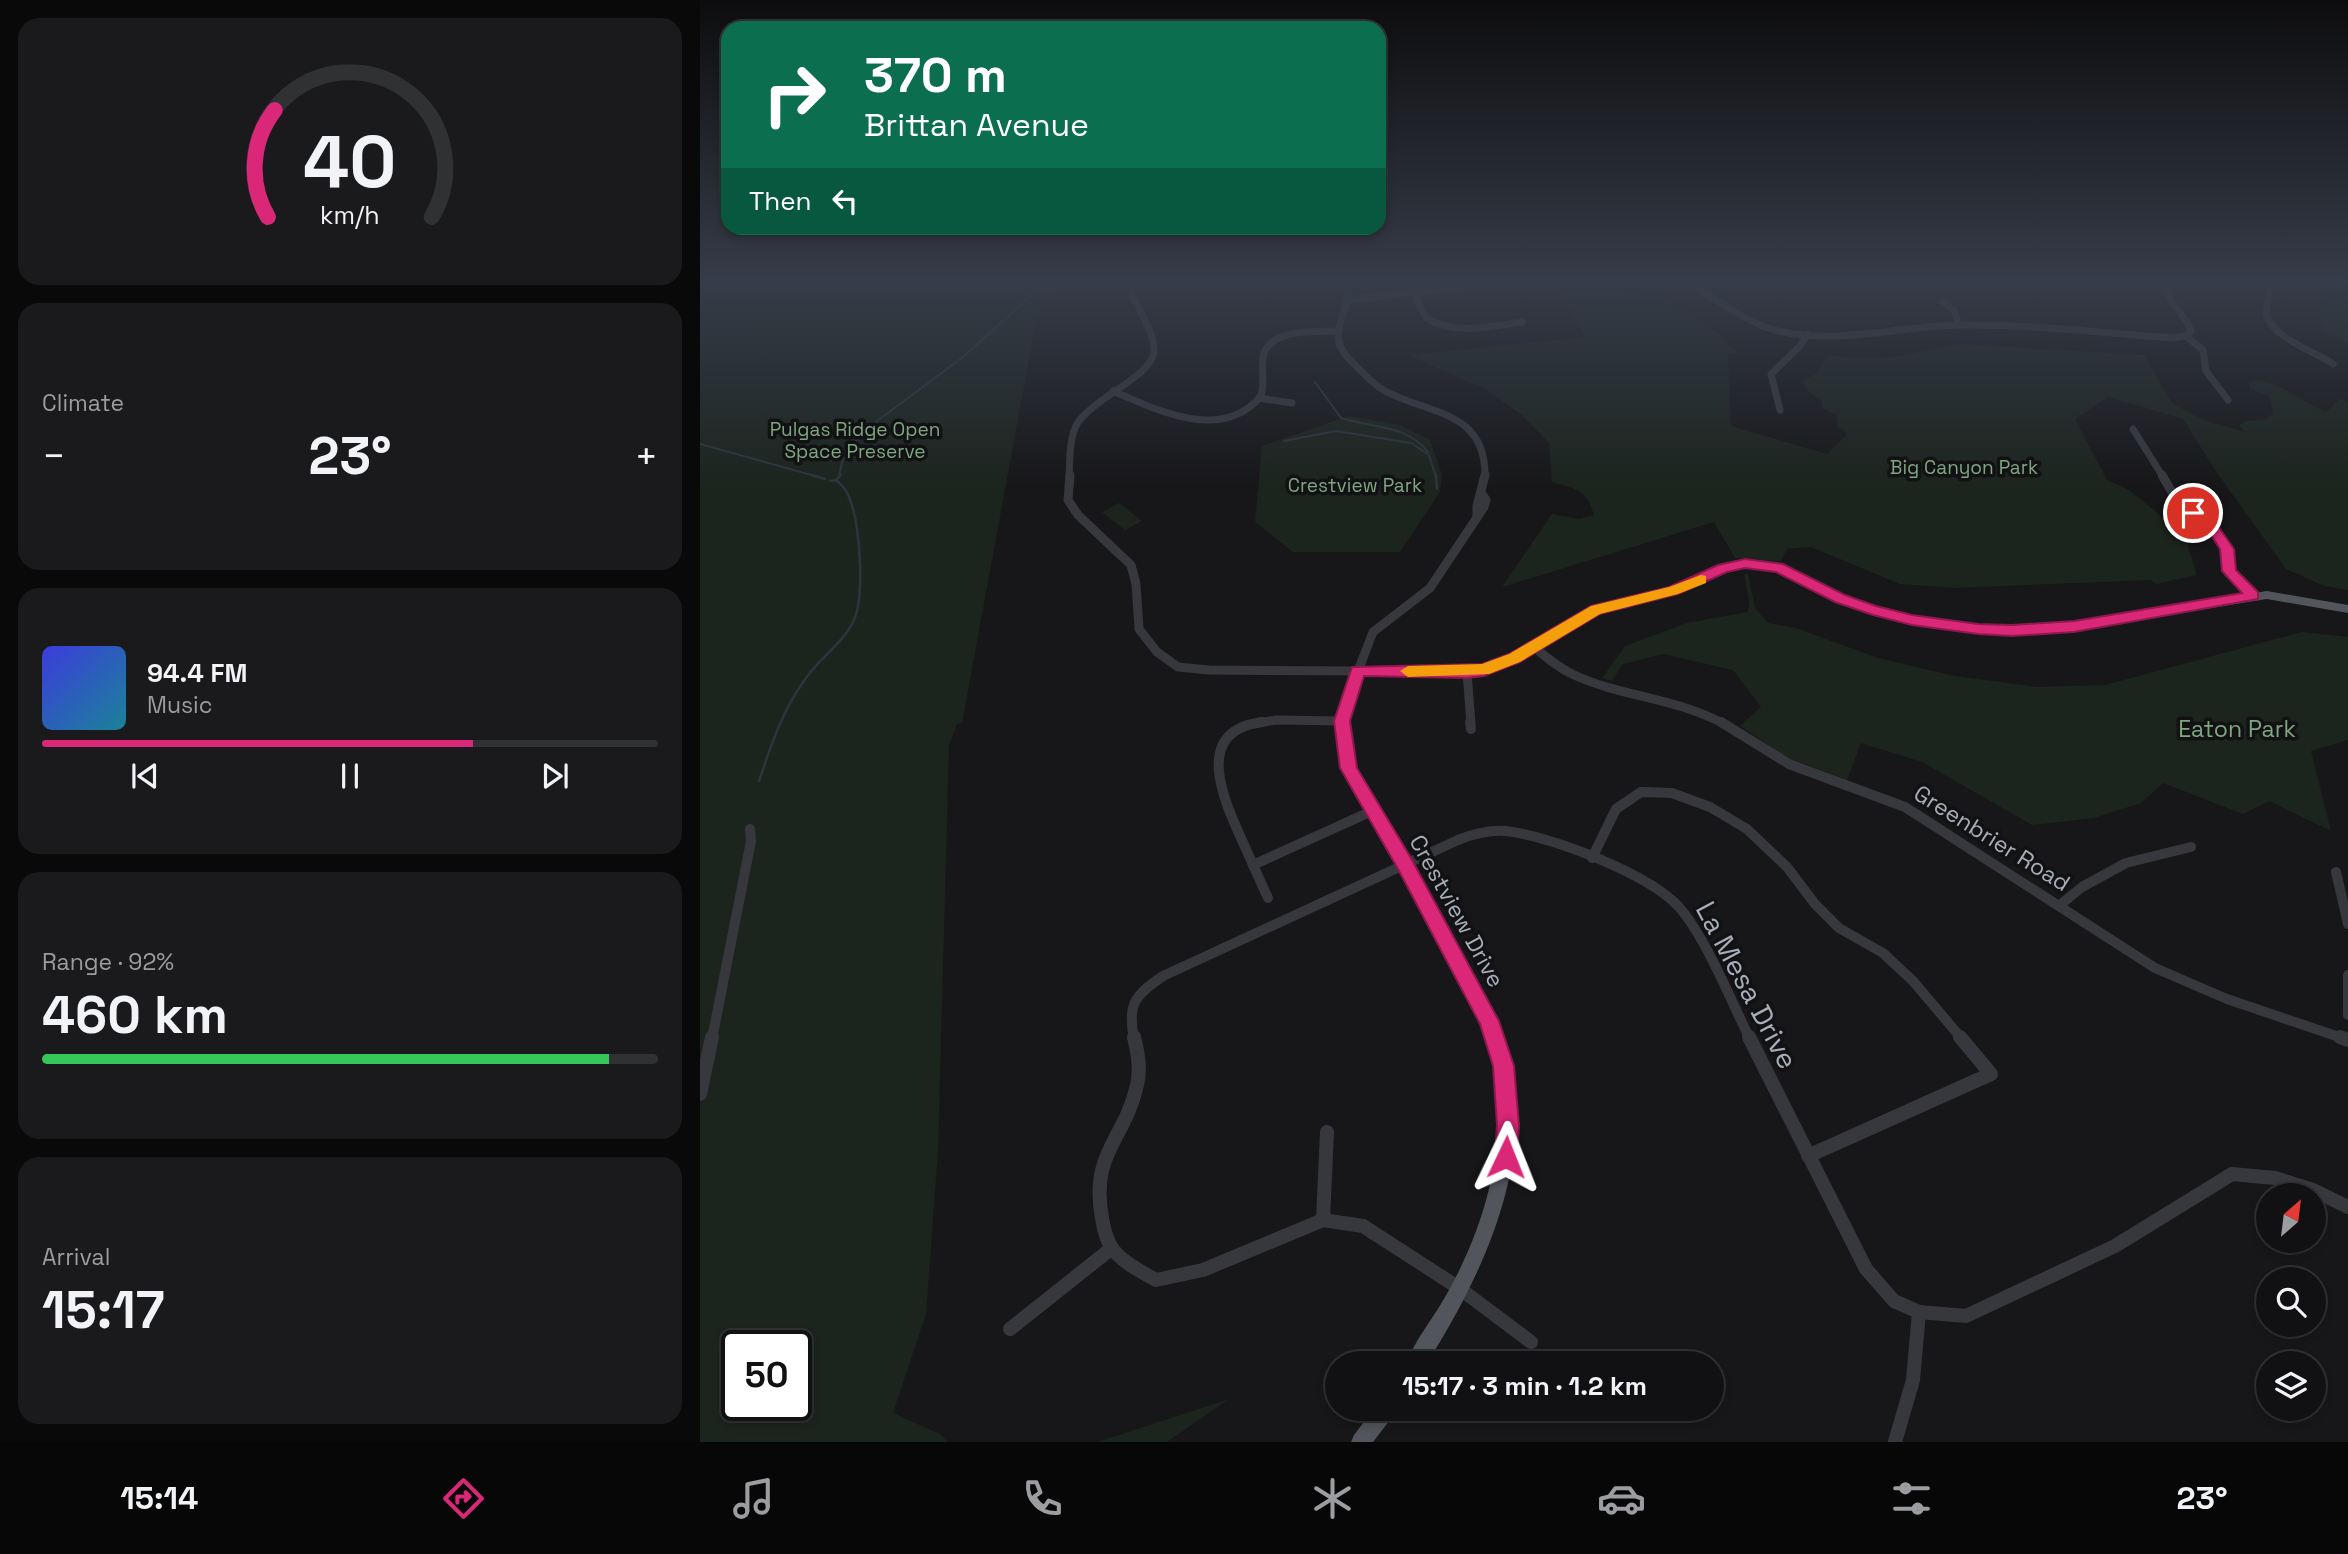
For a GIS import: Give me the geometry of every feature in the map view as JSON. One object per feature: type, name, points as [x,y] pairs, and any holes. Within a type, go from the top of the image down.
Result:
[{"type":"main road","points":[[1358,671],[1467,672],[1497,665],[1534,647],[1596,610],[1673,591],[1723,569],[1745,564],[1779,568],[1840,598],[1873,610],[1912,620],[1978,629],[2012,631],[2074,626],[2253,596],[2284,596],[2348,609]]},
{"type":"main road","name":"Crestview Drive","points":[[1358,671],[1342,721],[1349,768],[1405,863],[1489,1021],[1503,1066],[1508,1125],[1500,1191],[1483,1239],[1423,1351]]},
{"type":"main road","points":[[1361,1442],[1377,1421]]},
{"type":"street","points":[[1154,351],[1148,366],[1090,408],[1076,426],[1071,452],[1068,499],[1078,515],[1131,565],[1136,584],[1139,629],[1157,652],[1178,667],[1209,670],[1358,671]]},
{"type":"street","points":[[1113,391],[1189,420],[1225,417],[1240,412],[1259,398],[1265,351]]},
{"type":"street","name":"Crestview Drive","points":[[1343,351],[1378,387],[1390,394],[1450,415],[1471,431],[1482,449],[1486,478],[1482,495],[1486,500],[1439,578],[1419,598],[1373,632],[1358,671]]},
{"type":"street","points":[[1780,410],[1771,374],[1797,351]]},
{"type":"street","points":[[2206,351],[2206,371],[2228,400]]},
{"type":"street","points":[[2317,351],[2333,365]]},
{"type":"street","points":[[1259,398],[1292,403]]},
{"type":"street","points":[[2133,429],[2174,494],[2215,532],[2227,549],[2229,571],[2253,596]]},
{"type":"street","name":"Greenbrier Road","points":[[1534,647],[1557,666],[1576,676],[1695,710],[1722,722],[1789,764],[1905,807],[2155,968],[2190,985],[2348,1040]]},
{"type":"street","points":[[1467,672],[1471,729]]},
{"type":"street","points":[[1268,898],[1217,776],[1218,756],[1222,745],[1238,728],[1258,720],[1342,721]]},
{"type":"street","points":[[1591,858],[1616,809],[1641,792],[1672,793],[1710,807],[1747,829],[1787,867],[1815,904],[1839,928],[1883,953],[1913,981],[1992,1074],[1808,1156]]},
{"type":"street","points":[[1253,865],[1372,811]]},
{"type":"street","points":[[700,1094],[734,935],[751,841],[750,829]]},
{"type":"street","name":"La Mesa Drive","points":[[1112,1248],[1099,1204],[1101,1165],[1138,1083],[1137,1054],[1129,1018],[1140,990],[1163,976],[1405,863],[1473,834],[1502,830],[1528,834],[1591,858],[1650,886],[1677,905],[1695,930],[1866,1269],[1894,1301],[1919,1312],[1966,1316],[2115,1246],[2232,1174],[2276,1178],[2313,1190],[2348,1207]]},
{"type":"street","points":[[2060,905],[2082,887],[2126,863],[2191,847]]},
{"type":"street","points":[[2336,872],[2348,924]]},
{"type":"street","points":[[2348,975],[2348,1015]]},
{"type":"street","points":[[1323,1220],[1327,1132]]},
{"type":"street","points":[[1010,1329],[1112,1248],[1156,1280],[1203,1270],[1323,1220],[1363,1226],[1459,1288],[1531,1342]]},
{"type":"street","points":[[1895,1442],[1913,1380],[1919,1312]]},
{"type":"green space","name":"Pulgas Ridge Open Space Preserve","points":[[700,351],[1030,351],[962,723],[957,724],[949,745],[938,1152],[926,1314],[893,1413],[940,1434],[948,1442],[700,1442]]},
{"type":"green space","name":"Big Canyon Park","points":[[1444,351],[1736,351],[1738,353],[1728,354],[1731,426],[1827,454],[1846,435],[1844,430],[1838,427],[1836,415],[1823,408],[1821,400],[1810,393],[1802,382],[1815,374],[1829,355],[1852,358],[1894,357],[1923,351],[2082,351],[2144,355],[2172,403],[2206,421],[2245,432],[2239,425],[2246,421],[2267,419],[2273,413],[2270,397],[2249,388],[2249,382],[2260,380],[2272,383],[2326,412],[2341,398],[2348,403],[2348,590],[2324,586],[2286,569],[2215,470],[2183,419],[2108,397],[2075,419],[2107,480],[2129,490],[2187,543],[2197,575],[2156,584],[2151,580],[1954,588],[1900,584],[1811,547],[1787,549],[1781,561],[1735,558],[1714,522],[1502,587],[1552,514],[1579,519],[1594,515],[1591,506],[1579,491],[1552,482],[1549,443],[1522,415],[1485,389],[1408,355]]},
{"type":"green space","name":"Crestview Park","points":[[1349,416],[1400,425],[1430,440],[1442,475],[1440,492],[1400,552],[1293,552],[1255,522],[1262,446]]},
{"type":"green space","points":[[1119,503],[1142,521],[1125,530],[1102,512]]},
{"type":"green space","name":"Eaton Park","points":[[1744,574],[1748,574],[1755,608],[1768,623],[1796,628],[1878,658],[1955,676],[2037,687],[2105,685],[2302,632],[2348,637],[2348,740],[2311,751],[2331,831],[2269,801],[2243,814],[2163,783],[2141,803],[2094,818],[2032,825],[1922,762],[1861,743],[1847,780],[1786,757],[1740,726],[1761,707],[1733,670],[1663,654],[1623,664],[1612,681],[1602,678],[1625,646],[1687,623],[1748,612],[1749,601]]},
{"type":"green space","points":[[1229,1399],[1167,1442],[1098,1442]]},
{"type":"waterway","points":[[839,477],[842,462],[855,442],[873,424],[969,351]]},
{"type":"waterway","points":[[1315,382],[1341,418],[1399,432],[1409,436],[1428,452]]},
{"type":"waterway","points":[[1284,441],[1336,431],[1411,443],[1429,455],[1436,477]]},
{"type":"waterway","points":[[700,444],[814,476]]},
{"type":"waterway","points":[[1436,475],[1437,489]]},
{"type":"waterway","points":[[814,476],[819,477]]},
{"type":"waterway","points":[[814,476],[825,479]]},
{"type":"waterway","points":[[836,480],[839,477]]},
{"type":"waterway","points":[[759,781],[784,715],[798,690],[854,620],[860,577],[856,524],[848,494],[836,480]]},
{"type":"waterway","points":[[830,481],[836,480]]},
{"type":"slow traffic","points":[[1408,671],[1484,670],[1515,658],[1596,610],[1673,591],[1701,580]]},
{"type":"route","points":[[1506,1157],[1508,1125],[1503,1066],[1489,1021],[1405,863],[1367,803],[1349,768],[1343,745],[1342,721],[1358,671],[1484,670],[1515,658],[1596,610],[1673,591],[1723,569],[1745,564],[1779,568],[1840,598],[1873,610],[1912,620],[1978,629],[2012,631],[2074,626],[2253,596],[2229,571],[2227,549],[2215,532],[2193,513]]}]
